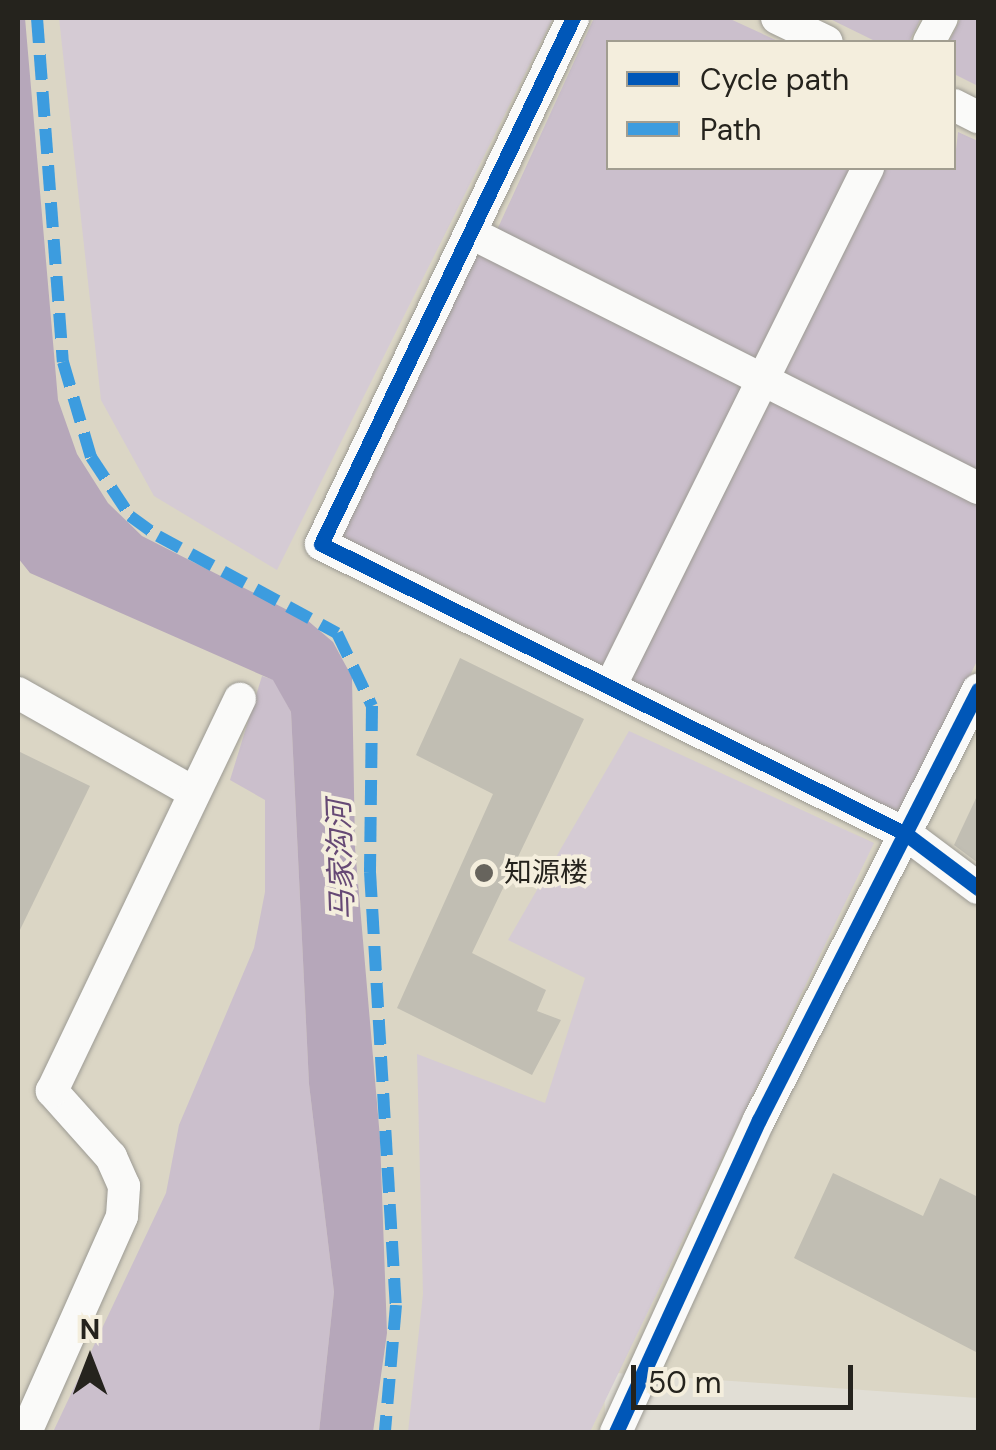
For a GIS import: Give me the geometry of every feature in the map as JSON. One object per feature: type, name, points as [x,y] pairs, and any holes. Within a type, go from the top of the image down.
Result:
[{"type":"street","points":[[572,18],[321,544],[906,834],[978,888]]},
{"type":"street","points":[[777,18],[824,40]]},
{"type":"street","points":[[930,40],[942,18]]},
{"type":"street","points":[[610,687],[867,170]]},
{"type":"street","points":[[471,233],[978,488]]},
{"type":"street","points":[[616,1432],[758,1120],[978,690]]},
{"type":"street","points":[[18,693],[193,792]]},
{"type":"street","points":[[26,1432],[122,1216],[124,1186],[111,1157],[52,1091],[240,699]]},
{"type":"shaded area","points":[[18,18],[978,18],[978,1398],[603,1372],[606,1432],[18,1432]]},
{"type":"shaded area","points":[[59,18],[553,18],[277,570],[154,496],[101,400]]},
{"type":"shaded area","points":[[594,18],[728,18],[776,40],[606,40],[606,170],[854,170],[756,367],[497,230]]},
{"type":"shaded area","points":[[828,18],[921,18],[910,40],[873,40]]},
{"type":"shaded area","points":[[961,18],[978,18],[978,86],[956,75],[956,40],[950,40]]},
{"type":"shaded area","points":[[958,132],[978,141],[978,477],[780,379],[881,170],[956,170]]},
{"type":"shaded area","points":[[477,248],[747,386],[601,672],[331,534]]},
{"type":"shaded area","points":[[766,396],[978,504],[978,659],[901,816],[627,678]]},
{"type":"shaded area","points":[[262,676],[274,680],[291,712],[309,1084],[334,1292],[319,1432],[53,1432],[166,1193],[179,1125],[254,948],[265,892],[265,800],[230,780]]},
{"type":"shaded area","points":[[629,731],[874,843],[590,1432],[408,1432],[423,1294],[417,1054],[545,1103],[585,978],[508,940]]},
{"type":"water","name":"马家沟河","points":[[18,18],[25,18],[58,400],[77,454],[108,503],[142,536],[307,620],[333,642],[352,677],[355,848],[380,1138],[387,1333],[373,1432],[319,1432],[334,1292],[309,1084],[291,712],[273,680],[30,573],[18,558]]},
{"type":"building","name":"知源楼","points":[[460,658],[584,719],[472,953],[546,990],[537,1011],[561,1020],[532,1075],[397,1008],[493,794],[416,755]]},
{"type":"building","points":[[18,751],[90,786],[18,934]]},
{"type":"building","points":[[978,794],[978,863],[954,845]]},
{"type":"building","points":[[833,1173],[923,1216],[940,1178],[978,1197],[978,1353],[794,1258]]},
{"type":"marked path","points":[[37,18],[63,362],[91,457],[130,516],[158,536],[337,633],[372,706],[370,872],[396,1305],[385,1432]]},
{"type":"cycle path","points":[[573,18],[321,544],[906,834],[978,888]]},
{"type":"cycle path","points":[[616,1432],[759,1120],[978,690]]},
{"type":"place","name":"知源楼","points":[[484,873]]}]
